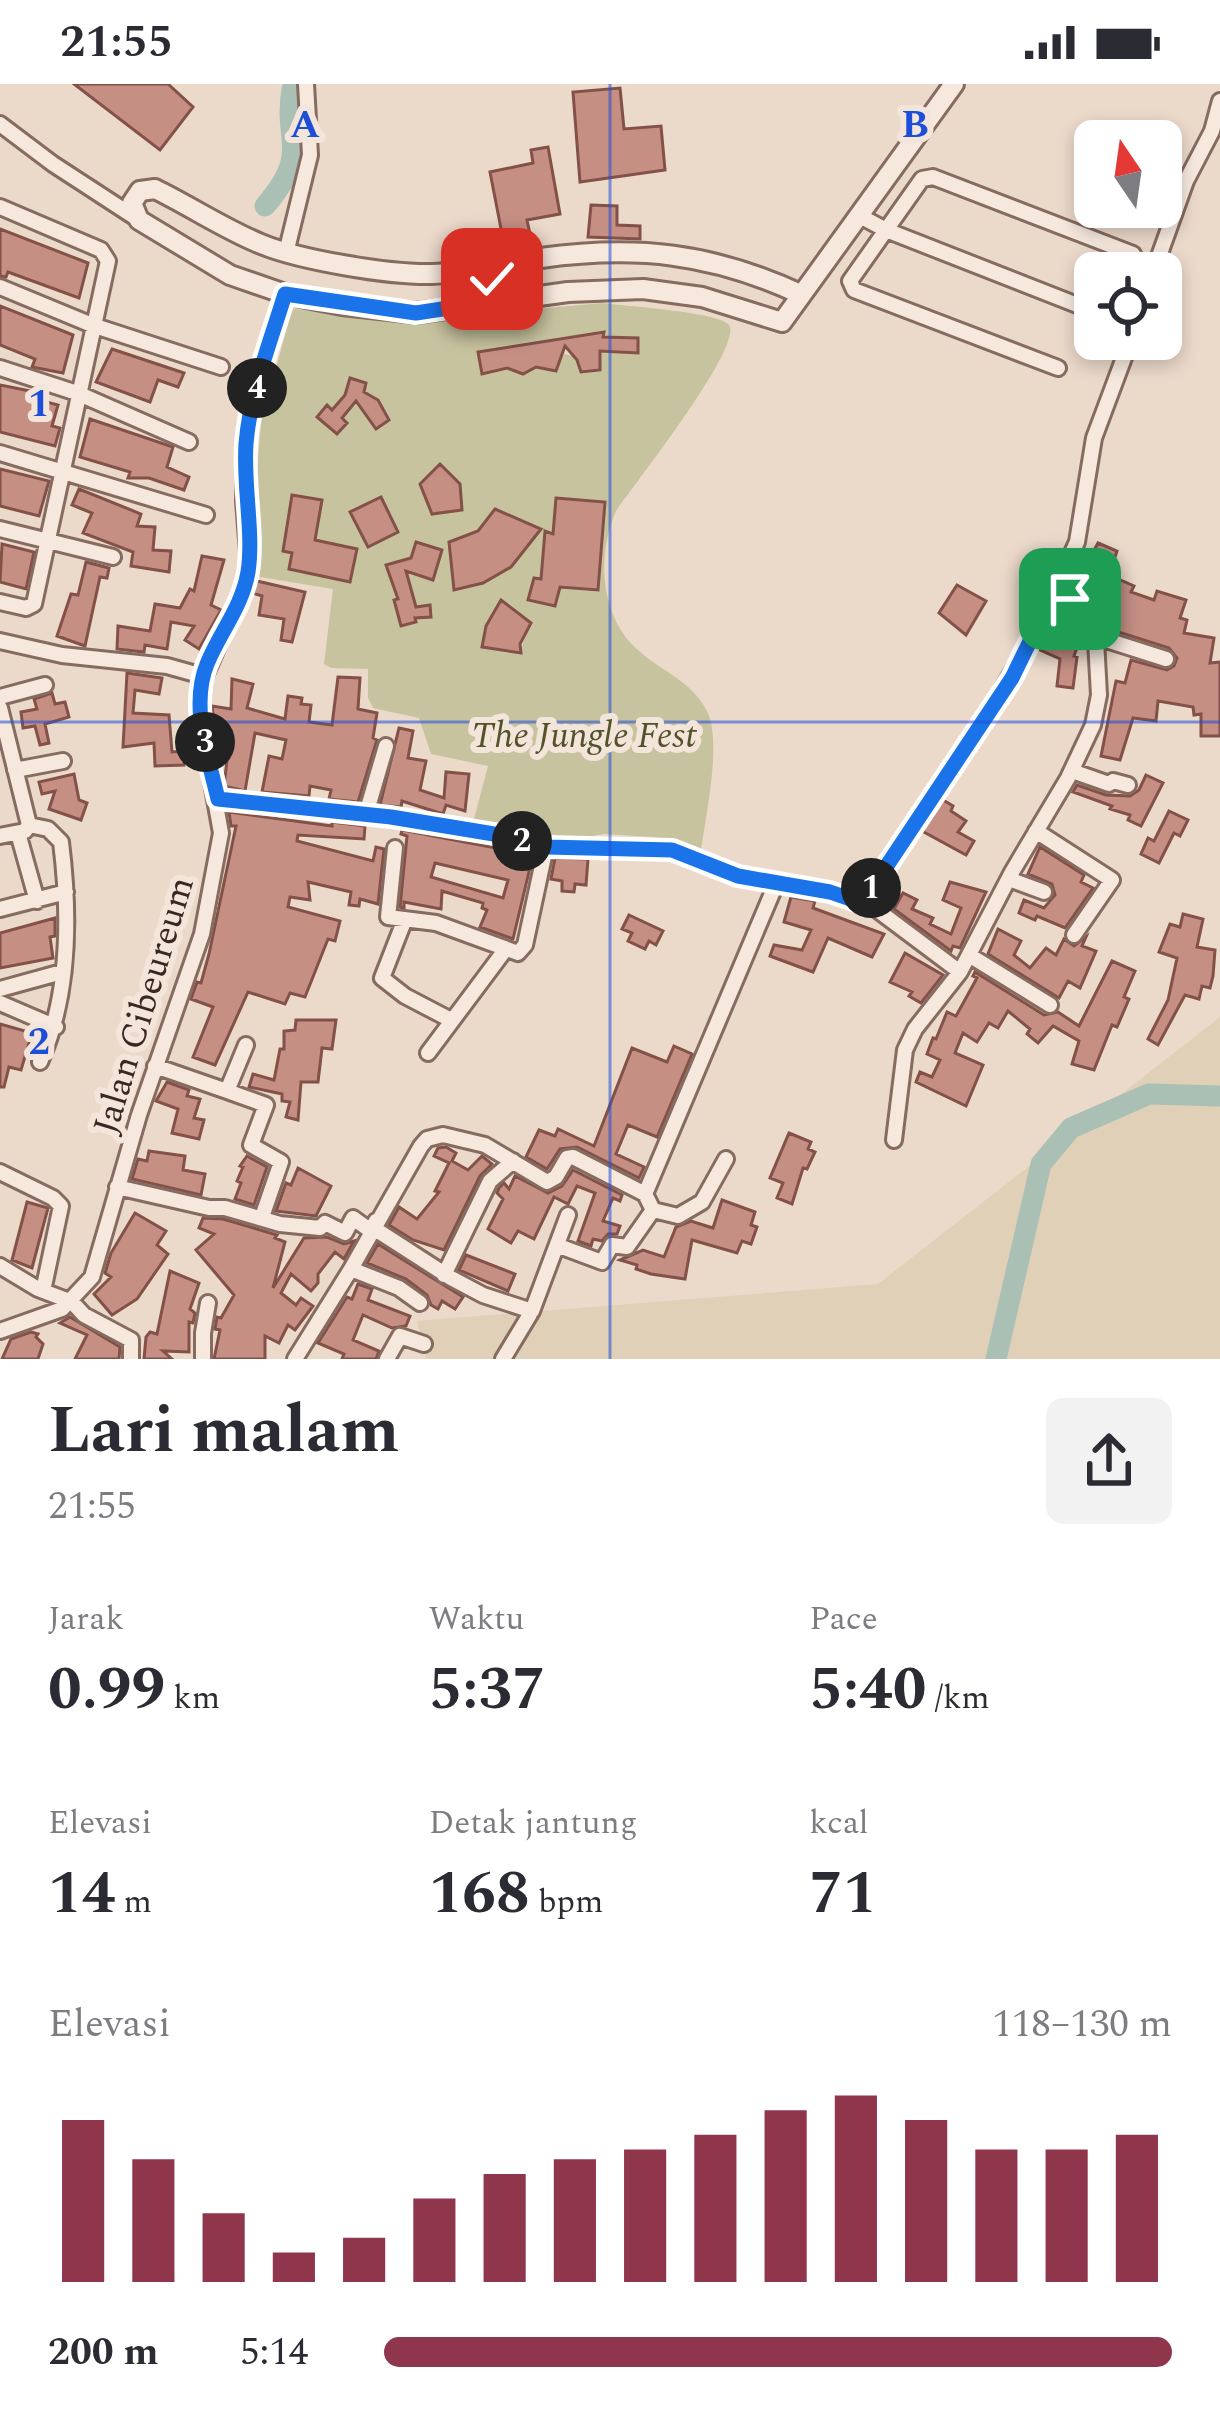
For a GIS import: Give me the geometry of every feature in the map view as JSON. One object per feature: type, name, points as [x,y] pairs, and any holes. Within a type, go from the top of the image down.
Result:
[{"type":"street","points":[[286,253],[310,155],[306,84]]},
{"type":"street","points":[[0,124],[107,200],[230,275],[285,294],[395,312],[643,289],[702,297],[782,322],[954,84]]},
{"type":"street","points":[[1161,252],[1220,101]]},
{"type":"street","points":[[1058,368],[854,290],[850,281],[922,179],[933,177],[1127,252]]},
{"type":"street","points":[[107,200],[158,190],[286,253],[433,274],[578,254],[648,251],[716,262],[800,294]]},
{"type":"street","points":[[135,196],[133,211],[140,220]]},
{"type":"street","points":[[0,206],[101,250],[107,257],[34,604],[26,608],[0,602]]},
{"type":"street","points":[[858,214],[886,230],[1074,304]]},
{"type":"street","points":[[503,264],[493,276],[493,285],[508,299]]},
{"type":"street","points":[[433,274],[445,291],[442,311]]},
{"type":"street","points":[[0,287],[92,325],[221,368]]},
{"type":"street","name":"Jalan Cibeureum","points":[[72,1302],[94,1272],[155,1066],[202,934],[221,833],[201,721],[203,676],[245,584],[249,565],[246,439],[285,294]]},
{"type":"street","points":[[862,903],[1012,678],[1054,592],[1077,542],[1094,438],[1123,360]]},
{"type":"street","points":[[0,368],[76,393],[189,442]]},
{"type":"street","points":[[0,452],[206,515]]},
{"type":"street","points":[[0,529],[113,556]]},
{"type":"street","points":[[894,1140],[905,1050],[960,972],[1072,771],[1099,703],[1092,615],[1054,592]]},
{"type":"street","points":[[1096,637],[1166,659]]},
{"type":"street","points":[[0,641],[62,656],[167,666],[203,676]]},
{"type":"street","points":[[0,697],[45,685]]},
{"type":"street","points":[[0,708],[37,901]]},
{"type":"street","points":[[365,814],[386,746]]},
{"type":"street","points":[[15,770],[63,761]]},
{"type":"street","points":[[1072,771],[1109,784],[1128,785]]},
{"type":"street","points":[[218,799],[365,814],[484,832],[546,847],[672,850],[724,871],[862,903],[960,972]]},
{"type":"street","points":[[0,836],[48,829],[61,842],[66,892],[62,972],[56,1027],[40,1062]]},
{"type":"street","points":[[1036,831],[1112,880],[1074,935]]},
{"type":"street","points":[[395,848],[388,916],[436,923],[518,953],[525,945],[546,847]]},
{"type":"street","points":[[1009,879],[1044,892]]},
{"type":"street","points":[[645,1193],[776,884]]},
{"type":"street","points":[[0,909],[66,892]]},
{"type":"street","points":[[405,919],[382,978],[451,1020]]},
{"type":"street","points":[[428,1053],[506,950]]},
{"type":"street","points":[[969,955],[1050,1005]]},
{"type":"street","points":[[0,988],[62,972]]},
{"type":"street","points":[[0,1003],[56,1027]]},
{"type":"street","points":[[227,1091],[246,1045]]},
{"type":"street","points":[[155,1066],[266,1105],[251,1145],[281,1162],[262,1217]]},
{"type":"street","points":[[117,1187],[305,1227],[320,1228],[325,1223],[344,1233],[353,1218],[371,1231],[421,1146],[433,1137],[450,1136],[485,1145],[547,1182],[573,1156],[645,1193],[653,1210]]},
{"type":"street","points":[[653,1210],[681,1216],[693,1209],[702,1202],[726,1159]]},
{"type":"street","points":[[444,1275],[490,1180],[513,1161]]},
{"type":"street","points":[[0,1172],[61,1206],[43,1291]]},
{"type":"street","points":[[295,1359],[395,1191]]},
{"type":"street","points":[[559,1246],[602,1262],[612,1245],[627,1247],[653,1210]]},
{"type":"street","points":[[502,1359],[532,1311],[568,1215]]},
{"type":"street","points":[[375,1229],[444,1275],[483,1295],[532,1311]]},
{"type":"street","points":[[0,1266],[72,1302],[84,1315],[130,1340],[131,1359]]},
{"type":"street","points":[[351,1269],[399,1288],[420,1303]]},
{"type":"street","points":[[0,1331],[46,1318],[72,1302]]},
{"type":"street","points":[[203,1359],[208,1304]]},
{"type":"street","points":[[387,1359],[400,1336],[424,1344]]},
{"type":"shaded area","points":[[1220,1017],[1220,1359],[426,1359],[417,1321],[878,1284]]},
{"type":"green space","name":"The Jungle Fest","points":[[602,303],[690,313],[729,325],[729,338],[704,386],[616,511],[604,565],[609,602],[625,636],[693,691],[707,711],[713,762],[700,859],[671,841],[653,837],[604,834],[575,839],[474,819],[488,766],[431,754],[419,718],[373,708],[368,698],[368,669],[324,664],[333,589],[248,575],[261,424],[292,309],[414,320]],"holes":[[[603,333],[600,370],[581,372],[574,356],[564,354],[556,371],[538,367],[523,374],[506,368],[482,374],[478,353]],[[292,496],[321,500],[315,540],[290,569],[292,553],[283,550]],[[556,499],[605,503],[597,590],[568,578],[541,575],[544,544],[552,544]],[[540,529],[505,570],[455,590],[478,531]],[[501,601],[530,622],[520,652],[482,646],[486,626]]]},
{"type":"building","points":[[74,84],[168,84],[193,107],[160,150]]},
{"type":"building","points":[[620,88],[624,129],[661,126],[665,170],[580,182],[573,92]]},
{"type":"building","points":[[548,147],[560,214],[527,220],[530,234],[503,239],[490,172],[533,163],[531,150]]},
{"type":"building","points":[[591,205],[617,206],[617,225],[640,226],[640,239],[588,237]]},
{"type":"building","points":[[0,229],[88,263],[79,298],[8,272],[0,276]]},
{"type":"building","points":[[0,306],[73,335],[63,373],[32,367],[35,359],[0,345]]},
{"type":"building","points":[[604,332],[603,337],[638,338],[638,353],[600,351],[600,370],[581,372],[565,346],[556,371],[536,367],[523,374],[507,368],[482,374],[478,352]]},
{"type":"building","points":[[112,349],[184,373],[178,387],[158,380],[150,402],[96,382]]},
{"type":"building","points":[[350,378],[366,383],[364,392],[378,400],[389,420],[376,429],[356,401],[342,418],[347,423],[337,434],[317,417],[327,405],[332,410],[345,395]]},
{"type":"building","points":[[0,385],[45,394],[43,401],[58,405],[52,426],[60,428],[55,446],[0,432]]},
{"type":"building","points":[[90,419],[173,447],[167,467],[189,477],[184,490],[149,478],[128,478],[130,472],[80,457]]},
{"type":"building","points":[[440,464],[460,484],[462,510],[432,514],[420,484]]},
{"type":"building","points":[[0,469],[49,481],[39,516],[0,506]]},
{"type":"building","points":[[79,489],[141,514],[137,526],[155,527],[153,550],[171,551],[169,572],[131,566],[133,552],[83,533],[92,513],[72,505]]},
{"type":"building","points":[[292,495],[322,500],[315,540],[357,549],[350,582],[289,569],[292,553],[283,551]]},
{"type":"building","points":[[381,497],[398,532],[368,547],[350,512]]},
{"type":"building","points":[[556,498],[605,502],[598,590],[560,587],[555,606],[528,600],[534,578],[541,579],[545,531],[553,534]]},
{"type":"building","points":[[495,509],[541,529],[511,567],[483,583],[454,590],[449,542],[478,531]]},
{"type":"building","points":[[416,542],[442,550],[433,580],[406,571],[416,607],[430,605],[431,617],[415,618],[416,622],[401,626],[386,565],[411,558]]},
{"type":"building","points":[[1098,543],[1117,551],[1109,575],[1134,586],[1131,592],[1154,600],[1157,591],[1186,600],[1180,618],[1187,620],[1184,633],[1214,638],[1210,663],[1220,662],[1220,736],[1201,736],[1201,714],[1194,715],[1193,707],[1158,701],[1156,721],[1133,718],[1120,760],[1101,756],[1116,681],[1125,683],[1131,660],[1167,670],[1177,658],[1169,648],[1109,629],[1115,612],[1073,588]]},
{"type":"building","points":[[2,544],[34,552],[26,589],[0,582]]},
{"type":"building","points":[[202,556],[224,560],[211,605],[221,610],[199,649],[185,640],[194,626],[171,622],[167,649],[145,645],[144,652],[117,649],[118,626],[150,631],[155,604],[180,608],[190,589],[194,591]]},
{"type":"building","points":[[86,562],[109,568],[107,578],[100,577],[85,646],[57,636],[71,594],[78,595]]},
{"type":"building","points":[[257,581],[305,592],[292,642],[281,640],[284,619],[259,615],[262,596],[253,593]]},
{"type":"building","points":[[957,585],[986,601],[966,635],[939,613]]},
{"type":"building","points":[[501,600],[531,623],[520,644],[521,653],[482,647],[486,626]]},
{"type":"building","points":[[1062,608],[1074,617],[1072,623],[1084,628],[1074,656],[1073,688],[1057,686],[1060,659],[1038,649]]},
{"type":"building","points":[[127,673],[162,678],[159,694],[135,690],[133,713],[169,715],[172,752],[184,751],[184,765],[155,766],[154,743],[123,747]]},
{"type":"building","points":[[338,677],[360,678],[358,709],[377,713],[373,738],[377,740],[358,802],[329,799],[331,790],[310,786],[309,796],[262,792],[269,756],[282,759],[286,740],[255,733],[245,791],[224,786],[227,760],[224,749],[217,748],[212,706],[231,709],[232,679],[253,684],[247,708],[285,719],[288,696],[302,698],[301,704],[311,705],[309,722],[332,725]]},
{"type":"building","points":[[52,693],[55,704],[65,702],[69,717],[45,724],[49,743],[40,745],[35,726],[23,728],[21,712],[37,709],[34,699]]},
{"type":"building","points":[[399,728],[413,731],[408,758],[426,761],[420,790],[444,798],[446,772],[469,774],[465,811],[446,805],[443,814],[402,801],[401,807],[380,805]]},
{"type":"building","points":[[74,774],[79,800],[87,803],[81,820],[49,809],[55,791],[42,794],[39,782]]},
{"type":"building","points":[[1146,775],[1163,783],[1141,826],[1128,820],[1130,815],[1110,809],[1112,806],[1073,792],[1077,785],[1106,795],[1130,796]]},
{"type":"building","points":[[943,800],[966,821],[958,832],[974,841],[966,855],[922,831]]},
{"type":"building","points":[[1169,811],[1188,820],[1180,836],[1174,833],[1159,863],[1141,854],[1148,838],[1154,841]]},
{"type":"building","points":[[229,812],[365,826],[364,839],[298,835],[297,841],[373,861],[376,847],[384,849],[378,904],[360,899],[359,906],[349,905],[351,892],[308,882],[310,900],[290,897],[288,907],[340,921],[335,941],[328,939],[305,997],[290,993],[285,1004],[248,992],[215,1065],[193,1057],[213,1007],[191,999],[209,954],[236,826],[231,826]]},
{"type":"building","points":[[402,830],[533,855],[513,939],[480,927],[487,910],[483,903],[442,891],[441,909],[404,902],[404,908],[400,907],[407,836]],"holes":[[[435,863],[508,880],[503,898],[431,877]]]},
{"type":"building","points":[[1040,847],[1084,875],[1081,882],[1093,888],[1065,928],[1019,913],[1024,900],[1044,908],[1055,895],[1052,884],[1028,874]]},
{"type":"building","points":[[555,858],[588,859],[586,885],[575,884],[574,892],[562,891],[562,881],[551,879]]},
{"type":"building","points":[[950,882],[986,892],[960,948],[953,946],[951,951],[894,909],[903,893],[917,900],[912,909],[933,918],[930,924],[951,934],[961,908],[943,900]]},
{"type":"building","points":[[791,897],[815,901],[813,908],[884,934],[872,957],[828,938],[813,972],[770,956],[774,945],[802,950],[811,930],[784,922]]},
{"type":"building","points":[[1183,914],[1203,919],[1197,947],[1215,950],[1213,976],[1210,988],[1202,986],[1199,999],[1185,995],[1158,1045],[1148,1039],[1168,1000],[1177,958],[1159,952],[1170,924],[1180,927]]},
{"type":"building","points":[[629,915],[663,931],[656,945],[649,941],[645,949],[628,941],[632,933],[622,929]]},
{"type":"building","points":[[55,918],[55,936],[50,937],[53,958],[0,968],[0,933]]},
{"type":"building","points":[[998,929],[1021,941],[1014,955],[1030,968],[1046,948],[1056,955],[1064,939],[1074,946],[1086,937],[1082,946],[1096,951],[1080,988],[1068,981],[1059,998],[988,954]]},
{"type":"building","points":[[905,953],[943,975],[921,1003],[909,996],[912,992],[890,982]]},
{"type":"building","points":[[1112,961],[1135,971],[1124,997],[1129,999],[1117,1027],[1112,1025],[1094,1070],[1072,1064],[1079,1041],[1053,1026],[1038,1043],[1027,1034],[1030,1029],[1008,1011],[998,1028],[989,1023],[977,1042],[963,1033],[955,1053],[983,1065],[966,1106],[916,1082],[920,1072],[932,1077],[940,1060],[927,1054],[933,1038],[947,1012],[956,1016],[977,978],[975,972],[1044,1015],[1058,1012],[1079,1026]]},
{"type":"building","points":[[296,1020],[336,1020],[332,1049],[322,1048],[318,1082],[301,1082],[298,1120],[286,1117],[290,1102],[282,1101],[282,1094],[249,1087],[253,1074],[274,1080],[284,1031],[295,1030]]},
{"type":"building","points":[[0,1024],[32,1033],[21,1070],[9,1067],[4,1087],[0,1087]]},
{"type":"building","points":[[674,1046],[692,1054],[657,1137],[628,1125],[616,1154],[644,1167],[639,1178],[577,1147],[560,1149],[547,1169],[526,1157],[539,1130],[555,1136],[558,1129],[594,1146],[632,1048],[667,1062]]},
{"type":"building","points":[[167,1082],[200,1099],[194,1118],[204,1120],[199,1139],[172,1133],[178,1109],[156,1101]]},
{"type":"building","points":[[789,1133],[811,1142],[808,1149],[815,1152],[807,1169],[803,1168],[792,1204],[777,1198],[783,1183],[770,1178]]},
{"type":"building","points":[[438,1148],[456,1153],[452,1161],[468,1170],[482,1156],[492,1164],[480,1176],[444,1250],[413,1240],[389,1225],[399,1207],[417,1219],[439,1192],[435,1191],[449,1163],[434,1156]]},
{"type":"building","points":[[149,1151],[185,1156],[183,1170],[205,1174],[201,1195],[132,1179],[138,1159],[147,1161]]},
{"type":"building","points":[[247,1156],[267,1167],[254,1205],[235,1199],[240,1166]]},
{"type":"building","points":[[298,1168],[331,1186],[316,1216],[276,1211],[286,1183],[291,1185]]},
{"type":"building","points":[[573,1170],[622,1195],[620,1201],[613,1198],[603,1221],[620,1226],[617,1234],[608,1234],[602,1241],[593,1239],[591,1246],[578,1241],[595,1193],[577,1186],[568,1204],[554,1197],[534,1239],[518,1231],[511,1243],[488,1229],[503,1199],[497,1193],[504,1183],[509,1189],[515,1176],[548,1193],[562,1186]]},
{"type":"building","points":[[722,1200],[755,1212],[751,1225],[757,1227],[751,1244],[742,1241],[737,1253],[692,1240],[685,1279],[651,1274],[620,1260],[643,1250],[664,1257],[676,1227],[691,1221],[713,1228]]},
{"type":"building","points":[[27,1202],[48,1208],[32,1268],[12,1260]]},
{"type":"building","points":[[135,1213],[166,1231],[157,1245],[168,1254],[137,1299],[112,1315],[94,1294],[111,1277],[105,1273],[111,1253]]},
{"type":"building","points":[[203,1218],[223,1219],[277,1235],[285,1242],[273,1288],[304,1238],[354,1241],[344,1259],[335,1252],[311,1291],[291,1274],[281,1293],[296,1305],[301,1298],[313,1306],[295,1330],[288,1325],[279,1343],[265,1336],[265,1359],[214,1359],[220,1330],[215,1329],[217,1317],[221,1318],[234,1295],[196,1250],[214,1234],[199,1228]]},
{"type":"building","points":[[378,1244],[463,1297],[455,1309],[442,1301],[438,1309],[406,1279],[367,1263]]},
{"type":"building","points":[[466,1255],[515,1274],[508,1291],[459,1270]]},
{"type":"building","points":[[170,1271],[199,1283],[190,1309],[195,1313],[193,1323],[189,1322],[189,1352],[163,1351],[172,1359],[144,1359],[146,1337],[150,1332],[157,1334]]},
{"type":"building","points":[[358,1284],[372,1289],[368,1300],[410,1316],[406,1326],[392,1328],[363,1315],[353,1340],[379,1351],[376,1359],[342,1359],[344,1354],[318,1343]]},
{"type":"building","points":[[70,1317],[120,1347],[119,1359],[75,1359],[87,1335],[60,1323]]},
{"type":"building","points":[[31,1332],[43,1344],[38,1359],[2,1359],[11,1339]]},
{"type":"waterway","points":[[265,206],[292,158],[293,84]]},
{"type":"waterway","points":[[996,1359],[1041,1164],[1071,1128],[1149,1094],[1220,1096]]},
{"type":"route","points":[[492,279],[495,290],[508,299],[416,313],[285,294],[246,439],[249,565],[245,584],[201,685],[201,721],[218,799],[391,817],[546,847],[672,850],[738,876],[808,887],[862,903],[1012,678],[1054,592],[1070,599]]}]
